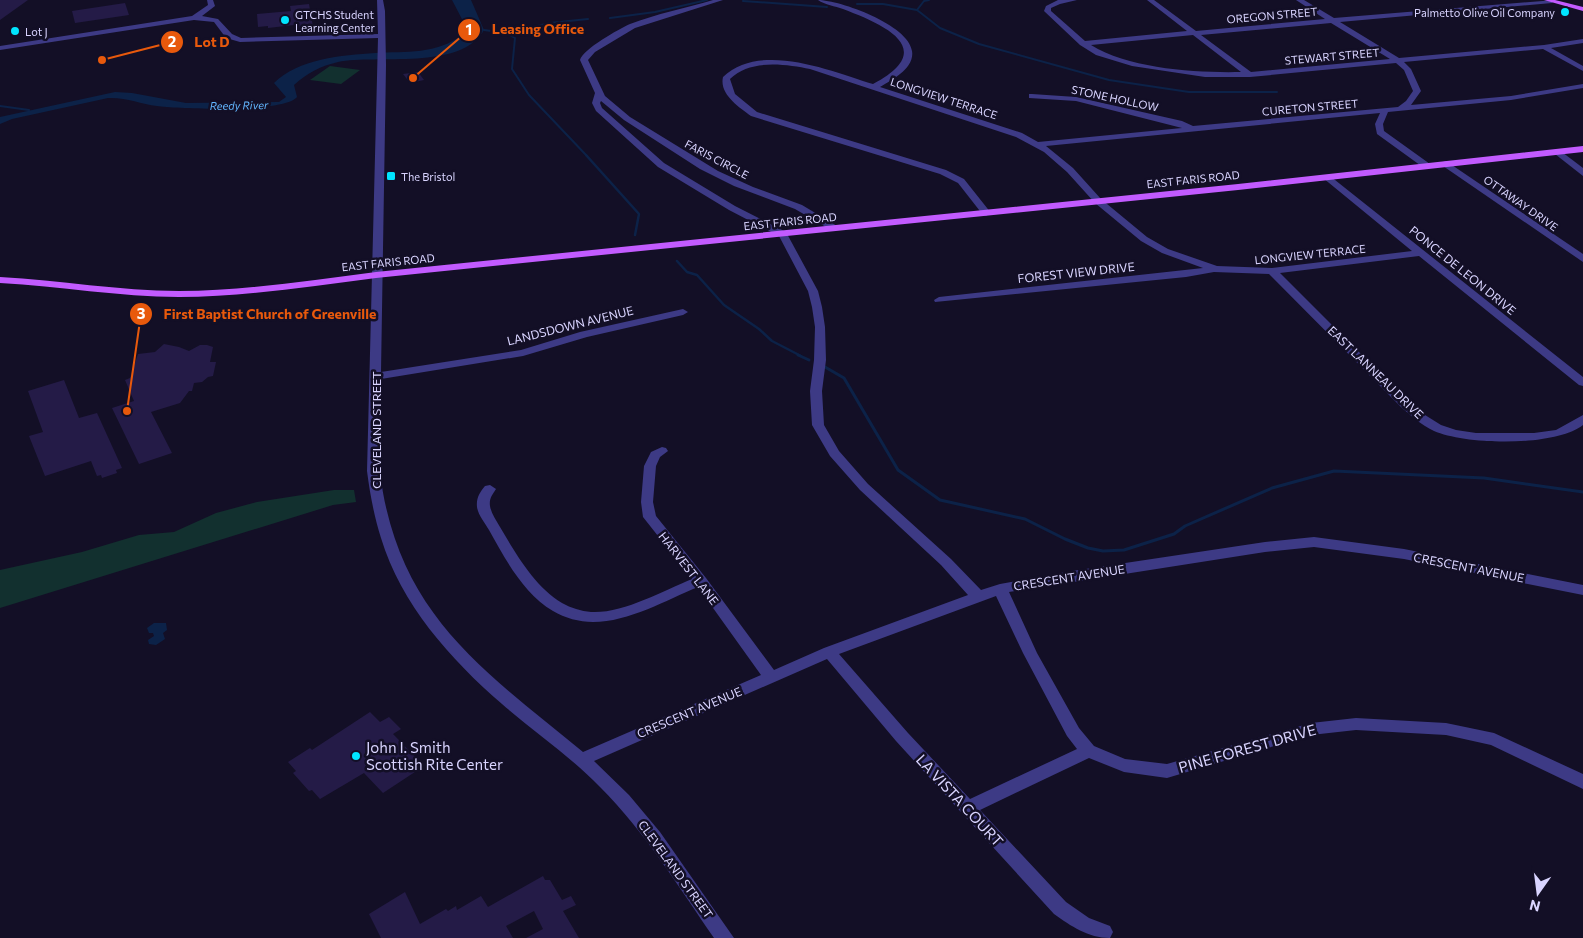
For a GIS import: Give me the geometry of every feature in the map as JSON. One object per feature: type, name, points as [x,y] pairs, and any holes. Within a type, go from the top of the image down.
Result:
[{"type":"main road","points":[[1550,1],[1583,9]]},
{"type":"main road","name":"EAST FARIS ROAD","points":[[0,280],[46,282],[116,291],[177,294],[270,288],[376,275],[1328,178],[1583,149]]},
{"type":"street","points":[[194,18],[212,6],[210,0]]},
{"type":"street","name":"CLEVELAND STREET","points":[[380,0],[382,65],[373,471],[376,501],[390,548],[417,602],[437,631],[478,675],[508,702],[582,759],[608,783],[655,836],[726,938]]},
{"type":"street","name":"FARIS CIRCLE","points":[[720,0],[632,26],[592,50],[585,56],[584,60],[599,93],[607,103],[630,120],[693,162],[743,187],[818,215],[834,228]]},
{"type":"street","points":[[821,0],[846,7],[872,19],[888,28],[905,44],[909,53],[903,66],[896,74],[874,87]]},
{"type":"street","name":"STEWART STREET","points":[[1074,0],[1052,4],[1048,7],[1047,11],[1083,43],[1099,53],[1148,67],[1205,74],[1250,75],[1544,47],[1583,41]]},
{"type":"street","points":[[1150,0],[1250,75]]},
{"type":"street","points":[[1300,0],[1398,61],[1406,69],[1417,91],[1413,99],[1400,109]]},
{"type":"street","name":"OREGON STREET","points":[[1083,43],[1550,1]]},
{"type":"street","points":[[0,48],[194,18],[218,21],[222,23],[229,36],[240,40],[382,36]]},
{"type":"street","points":[[1544,47],[1583,69]]},
{"type":"street","name":"LONGVIEW TERRACE","points":[[986,213],[969,189],[952,176],[921,163],[754,114],[736,100],[726,85],[729,76],[745,67],[785,62],[812,67],[1001,128],[1039,144],[1060,160],[1098,201],[1144,239],[1159,248],[1216,269],[1244,272],[1272,271],[1422,253]]},
{"type":"street","name":"CURETON STREET","points":[[1039,144],[1527,96],[1583,86]]},
{"type":"street","name":"FARIS CIRCLE","points":[[599,93],[596,98],[599,109],[661,165],[732,208],[783,234]]},
{"type":"street","name":"STONE HOLLOW","points":[[1032,96],[1076,99],[1172,122],[1192,129]]},
{"type":"street","points":[[1385,111],[1379,124],[1380,132],[1426,166]]},
{"type":"street","points":[[1558,152],[1583,174]]},
{"type":"street","name":"OTTAWAY DRIVE","points":[[1446,164],[1583,259]]},
{"type":"street","name":"PONCE DE LEON DRIVE","points":[[1328,178],[1583,384]]},
{"type":"street","points":[[783,234],[812,291],[817,307],[820,327],[820,360],[816,391],[818,425],[834,453],[864,487],[946,562],[977,596]]},
{"type":"street","name":"FOREST VIEW DRIVE","points":[[939,300],[1186,274],[1216,269]]},
{"type":"street","name":"EAST LANNEAU DRIVE","points":[[1272,271],[1392,391],[1432,425],[1440,429],[1471,435],[1526,437],[1566,431],[1583,419]]},
{"type":"street","name":"LANDSDOWN AVENUE","points":[[376,376],[523,353],[584,334],[682,312]]},
{"type":"street","name":"HARVEST LANE","points":[[662,451],[655,455],[650,466],[648,510],[654,523],[701,581],[771,677]]},
{"type":"street","points":[[490,489],[482,501],[484,510],[511,557],[532,585],[548,600],[568,613],[591,617],[621,612],[701,581]]},
{"type":"street","name":"CRESCENT AVENUE","points":[[582,759],[829,652],[1000,589],[1265,547],[1314,542],[1385,551],[1583,590]]},
{"type":"street","name":"PINE FOREST DRIVE","points":[[1000,589],[1030,653],[1073,732],[1088,751],[1124,766],[1167,771],[1311,729],[1336,725],[1446,730],[1494,739],[1583,782]]},
{"type":"street","name":"LA VISTA COURT","points":[[829,652],[902,737],[1060,908],[1083,924],[1104,932]]},
{"type":"street","points":[[968,808],[1088,751]]},
{"type":"green space","points":[[330,66],[360,70],[341,84],[310,80]]},
{"type":"green space","points":[[334,490],[354,490],[356,502],[333,505],[0,608],[0,570],[82,552],[139,535],[174,532],[216,513],[257,502]]},
{"type":"water","name":"Reedy River","points":[[452,0],[471,0],[484,30],[473,43],[457,51],[438,56],[338,62],[320,68],[294,85],[297,97],[288,102],[253,108],[208,109],[157,106],[108,98],[12,119],[0,124],[0,117],[115,92],[132,93],[186,103],[279,102],[286,97],[274,83],[295,68],[308,63],[349,55],[421,51],[443,46],[453,41],[463,34],[464,23]]},
{"type":"water","points":[[154,623],[166,623],[167,630],[163,633],[165,639],[156,645],[149,644],[148,640],[154,636],[153,633],[149,633],[147,628]]},
{"type":"building","points":[[0,0],[28,0],[0,20]]},
{"type":"building","points":[[125,3],[129,15],[75,23],[72,11]]},
{"type":"building","name":"GTCHS Student Learning Center","points":[[309,4],[313,27],[295,29],[294,25],[268,28],[268,26],[258,27],[257,14],[291,11],[290,6]]},
{"type":"building","points":[[418,72],[424,80],[410,83],[403,74]]},
{"type":"building","points":[[164,344],[189,351],[200,345],[213,347],[210,362],[216,362],[213,376],[208,377],[202,382],[194,383],[192,391],[189,391],[180,403],[151,412],[172,453],[139,464],[112,408],[134,401],[125,380],[130,378],[138,354],[155,352]]},
{"type":"building","points":[[64,380],[79,418],[97,413],[122,468],[116,470],[117,473],[102,478],[101,475],[97,476],[91,461],[45,476],[29,436],[43,432],[28,391]]},
{"type":"building","name":"John I. Smith Scottish Rite Center","points":[[370,712],[380,722],[389,717],[401,729],[393,734],[424,766],[383,793],[364,773],[320,799],[312,790],[309,791],[293,773],[296,771],[288,762],[310,748],[312,750]]},
{"type":"building","points":[[543,876],[545,880],[550,880],[562,900],[571,896],[576,905],[563,911],[579,938],[526,938],[543,929],[534,911],[506,926],[513,938],[381,938],[369,914],[405,892],[420,924],[446,909],[448,911],[456,906],[457,910],[481,896],[488,907]]},
{"type":"waterway","points":[[610,18],[655,12],[707,0]]},
{"type":"waterway","points":[[917,10],[924,1],[929,0]]},
{"type":"waterway","points":[[743,1],[827,7]]},
{"type":"waterway","points":[[857,4],[883,4],[917,10]]},
{"type":"waterway","points":[[917,10],[940,28],[979,44],[1109,80],[1189,92],[1277,92]]},
{"type":"waterway","points":[[507,33],[550,23],[588,19]]},
{"type":"waterway","points":[[484,30],[506,33],[515,38],[512,69],[529,95],[587,156]]},
{"type":"waterway","points":[[0,106],[29,110]]},
{"type":"waterway","points":[[586,155],[639,214],[635,235]]},
{"type":"waterway","points":[[677,261],[687,272],[697,275],[724,305],[759,329],[772,341],[801,356]]},
{"type":"waterway","points":[[798,355],[809,360]]},
{"type":"waterway","points":[[825,367],[844,378],[898,470],[940,500],[1025,519],[1065,539],[1088,548],[1103,551],[1124,550],[1174,534],[1185,526],[1272,488],[1334,471],[1484,478],[1583,492]]},
{"type":"place","name":"Palmetto Olive Oil Company","points":[[1565,12]]},
{"type":"place","name":"GTCHS Student Learning Center","points":[[285,20]]},
{"type":"place","name":"Lot J","points":[[15,31]]},
{"type":"place","name":"Lot D","points":[[102,60]]},
{"type":"place","name":"Leasing Office","points":[[413,78]]},
{"type":"place","name":"The Bristol","points":[[391,176]]},
{"type":"place","name":"First Baptist Church of Greenville","points":[[127,411]]},
{"type":"place","name":"John I. Smith Scottish Rite Center","points":[[356,756]]}]
